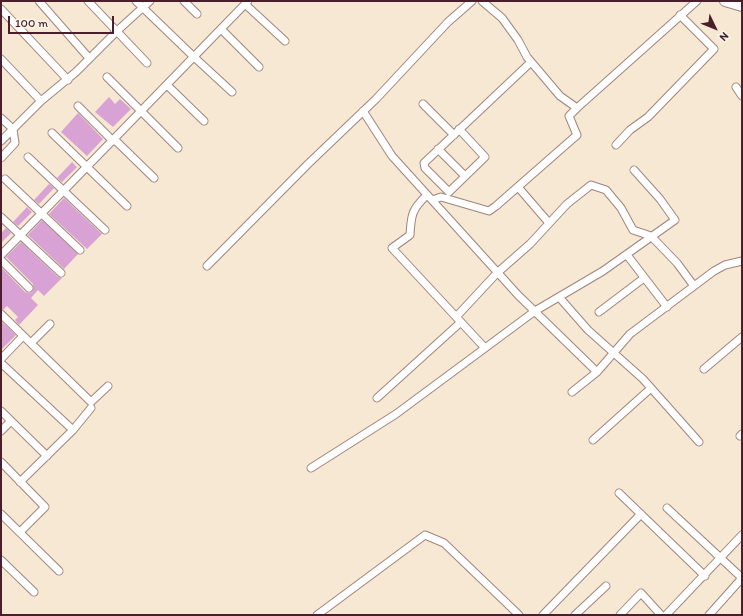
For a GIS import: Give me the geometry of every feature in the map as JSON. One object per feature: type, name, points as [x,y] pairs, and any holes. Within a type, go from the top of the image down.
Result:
[{"type":"main road","points":[[725,1],[742,6]]},
{"type":"street","points":[[39,1],[89,58]]},
{"type":"street","points":[[88,1],[147,63]]},
{"type":"street","points":[[136,1],[232,92]]},
{"type":"street","points":[[1,141],[41,101],[68,80],[117,31],[150,1]]},
{"type":"street","points":[[184,1],[197,14]]},
{"type":"street","points":[[207,266],[363,111],[448,22],[472,1]]},
{"type":"street","points":[[482,1],[502,18],[531,62],[560,96],[577,108]]},
{"type":"street","points":[[485,348],[392,248],[410,236],[411,218],[415,207],[430,197],[441,197],[488,211],[518,187],[577,135],[569,116],[697,1]]},
{"type":"street","points":[[1,255],[168,85],[246,2],[285,41]]},
{"type":"street","points":[[1,9],[68,80]]},
{"type":"street","points":[[616,144],[630,130],[648,117],[714,49],[680,15]]},
{"type":"street","points":[[221,29],[259,67]]},
{"type":"street","points":[[1,59],[41,101]]},
{"type":"street","points":[[460,130],[486,157],[449,192],[425,168],[424,163],[531,62]]},
{"type":"street","points":[[108,77],[178,148]]},
{"type":"street","points":[[168,85],[204,121]]},
{"type":"street","points":[[736,87],[742,96]]},
{"type":"street","points":[[423,104],[454,135]]},
{"type":"street","points":[[78,106],[154,178]]},
{"type":"street","points":[[363,111],[392,156],[497,272],[597,372]]},
{"type":"street","points":[[1,118],[12,129],[15,143],[1,158]]},
{"type":"street","points":[[52,132],[127,206]]},
{"type":"street","points":[[438,149],[465,176]]},
{"type":"street","points":[[28,157],[105,230]]},
{"type":"street","points":[[311,468],[396,414],[535,311],[627,255],[651,236],[675,220],[660,199],[634,170]]},
{"type":"street","points":[[5,179],[80,250]]},
{"type":"street","points":[[377,398],[459,320],[497,272],[567,204],[591,185],[606,190],[621,208],[633,230],[651,236],[678,263],[694,286]]},
{"type":"street","points":[[518,187],[549,223]]},
{"type":"street","points":[[1,217],[60,273]]},
{"type":"street","points":[[627,255],[667,307]]},
{"type":"street","points":[[1,260],[29,288]]},
{"type":"street","points":[[572,392],[597,372],[630,334],[694,286],[725,265],[742,261]]},
{"type":"street","points":[[599,312],[644,278]]},
{"type":"street","points":[[559,297],[588,330],[643,379],[650,389],[700,442]]},
{"type":"street","points":[[1,314],[91,402],[108,386]]},
{"type":"street","points":[[31,344],[50,324]]},
{"type":"street","points":[[1,359],[24,336]]},
{"type":"street","points":[[704,369],[742,336]]},
{"type":"street","points":[[1,363],[74,430]]},
{"type":"street","points":[[593,440],[650,389]]},
{"type":"street","points":[[20,482],[74,430],[91,408]]},
{"type":"street","points":[[1,411],[47,456]]},
{"type":"street","points":[[1,431],[12,421]]},
{"type":"street","points":[[1,462],[45,507],[20,532]]},
{"type":"street","points":[[619,493],[705,576]]},
{"type":"street","points":[[666,508],[742,578],[709,615]]},
{"type":"street","points":[[1,514],[59,571]]},
{"type":"street","points":[[543,615],[641,514]]},
{"type":"street","points":[[317,615],[368,579],[406,548],[425,535],[444,543],[519,615]]},
{"type":"street","points":[[666,615],[705,576],[719,558],[742,535]]},
{"type":"street","points":[[1,560],[34,592]]},
{"type":"street","points":[[575,615],[606,586]]},
{"type":"street","points":[[620,615],[641,593],[662,615]]},
{"type":"building","points":[[109,97],[115,104],[120,99],[131,109],[113,127],[95,112]]},
{"type":"building","points":[[78,113],[103,139],[87,156],[61,132]]},
{"type":"building","points":[[72,162],[77,167],[62,182],[57,178]]},
{"type":"building","points":[[49,184],[54,188],[39,204],[34,200]]},
{"type":"building","points":[[64,198],[102,234],[87,249],[49,214]]},
{"type":"building","points":[[27,207],[32,212],[18,226],[13,222]]},
{"type":"building","points":[[42,220],[78,254],[64,269],[28,235]]},
{"type":"building","points":[[6,228],[11,233],[1,243],[1,233]]},
{"type":"building","points":[[21,242],[58,277],[62,278],[44,296],[38,290],[31,298],[38,305],[19,325],[15,320],[18,317],[7,306],[3,310],[1,309],[1,267],[25,292],[30,293],[33,291],[33,284],[6,257]]},
{"type":"building","points":[[1,321],[16,335],[1,350]]}]
